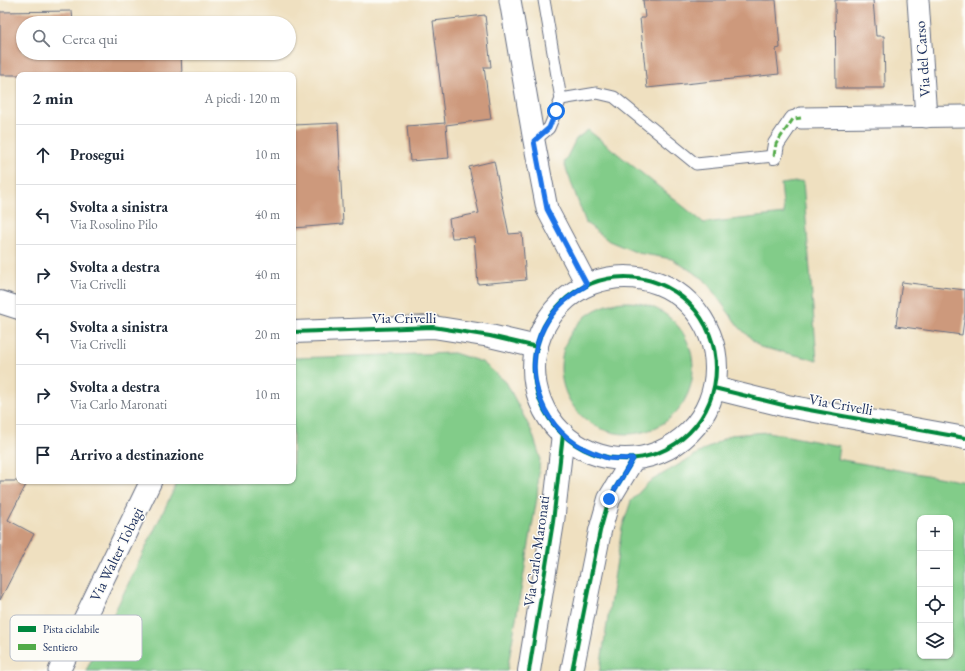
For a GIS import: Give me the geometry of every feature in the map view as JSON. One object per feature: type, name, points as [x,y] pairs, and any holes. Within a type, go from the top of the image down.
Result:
[{"type":"street","points":[[510,0],[547,209],[587,285]]},
{"type":"street","name":"Via del Carso","points":[[918,0],[926,117]]},
{"type":"street","points":[[774,156],[776,144],[793,119],[965,116]]},
{"type":"street","points":[[637,277],[661,284],[683,297],[700,316],[711,338],[716,363],[714,388],[703,415],[685,437],[660,452],[633,459],[608,458],[583,449],[563,434],[548,416],[538,394],[534,370],[537,347],[544,327],[555,310],[570,296],[587,285],[611,278],[637,277]]},
{"type":"street","points":[[0,302],[16,307]]},
{"type":"street","name":"Via Crivelli","points":[[296,332],[433,327],[490,336],[537,347]]},
{"type":"street","name":"Via Crivelli","points":[[714,388],[787,406],[965,438]]},
{"type":"street","name":"Via Carlo Maronati","points":[[529,671],[553,522],[563,434]]},
{"type":"street","points":[[572,671],[600,531],[609,499],[633,459]]},
{"type":"street","name":"Via Walter Tobagi","points":[[86,615],[150,484]]},
{"type":"street","name":"Via Walter Tobagi","points":[[59,671],[64,661]]},
{"type":"lane","points":[[534,141],[549,128],[561,99],[544,0]]},
{"type":"lane","points":[[561,99],[597,93],[614,98],[696,164],[774,156]]},
{"type":"green space","points":[[588,130],[704,223],[784,214],[781,184],[803,181],[817,360],[760,347],[739,327],[704,279],[672,259],[638,253],[609,241],[586,223],[564,163],[576,139]]},
{"type":"green space","points":[[634,302],[646,304],[658,309],[674,321],[686,337],[691,349],[693,368],[691,387],[686,399],[674,415],[658,427],[646,432],[620,434],[608,432],[596,427],[580,415],[568,399],[563,387],[561,361],[563,349],[568,337],[580,321],[596,309],[608,304]]},
{"type":"green space","points":[[454,353],[482,362],[506,382],[532,432],[540,457],[537,498],[507,671],[86,671],[91,661],[142,661],[142,615],[113,615],[177,484],[296,484],[296,358]]},
{"type":"green space","points":[[768,432],[839,446],[837,459],[965,482],[965,671],[599,671],[622,528],[631,501],[649,482],[730,435]]},
{"type":"building","points":[[643,0],[776,0],[780,48],[776,49],[779,74],[647,88],[640,18],[645,18]]},
{"type":"building","points":[[835,0],[873,0],[876,36],[884,36],[885,88],[836,88]]},
{"type":"building","points":[[72,11],[72,16],[16,16],[16,60],[181,60],[182,72],[16,72],[16,75],[0,75],[0,12]]},
{"type":"building","points":[[485,15],[491,67],[484,67],[491,119],[446,125],[449,158],[410,161],[407,126],[445,123],[433,21]]},
{"type":"building","points":[[338,123],[343,224],[296,228],[296,125]]},
{"type":"building","points":[[494,161],[509,234],[522,233],[526,280],[478,284],[474,237],[452,238],[449,219],[479,213],[469,167]]},
{"type":"building","points":[[902,282],[965,290],[965,313],[962,335],[896,326]]},
{"type":"building","points":[[0,481],[16,481],[16,484],[26,484],[8,520],[34,534],[0,600]]},
{"type":"marked path","points":[[774,156],[776,144],[793,119],[801,118]]},
{"type":"cycle path","points":[[625,277],[643,279],[660,284],[668,288],[689,304],[705,325],[709,333],[714,350],[716,368],[714,386],[709,403],[705,411],[689,432],[668,448],[660,452],[643,457],[625,459],[607,457],[590,452],[582,448],[561,432],[545,411],[541,403],[536,386],[534,368],[536,350],[541,333],[545,325],[561,304],[582,288],[590,284],[607,279],[625,277]]},
{"type":"cycle path","points":[[296,332],[433,327],[490,336],[537,347]]},
{"type":"cycle path","points":[[714,388],[787,406],[965,438]]},
{"type":"cycle path","points":[[529,671],[553,522],[563,434]]},
{"type":"cycle path","points":[[572,671],[600,531],[609,499],[633,459]]},
{"type":"route","points":[[556,111],[549,128],[534,141],[547,209],[587,285],[570,296],[555,310],[544,327],[537,347],[534,370],[538,394],[548,416],[563,434],[583,449],[608,458],[633,459],[609,499]]}]
